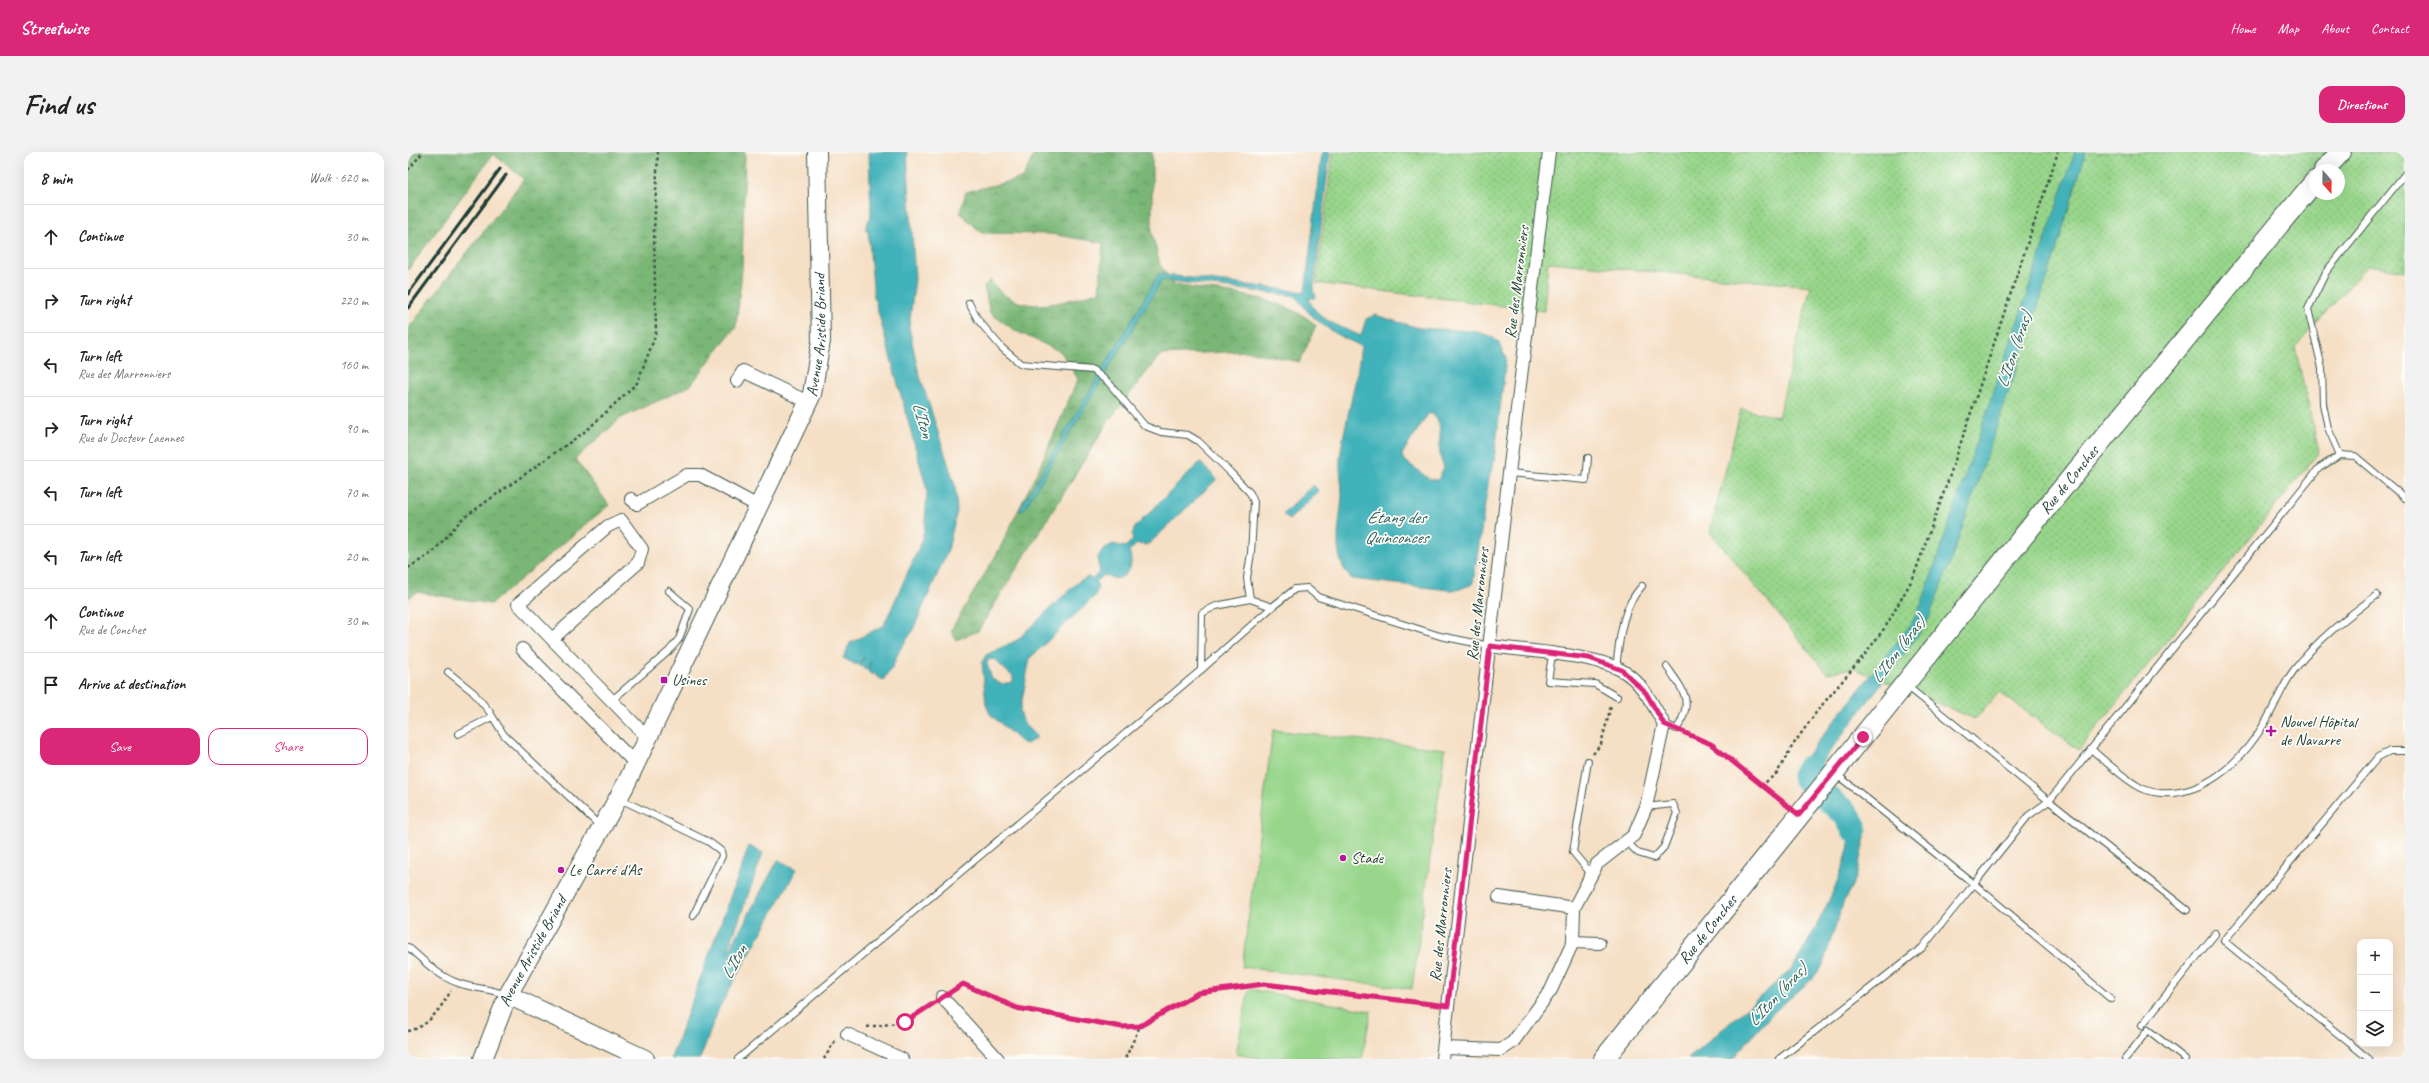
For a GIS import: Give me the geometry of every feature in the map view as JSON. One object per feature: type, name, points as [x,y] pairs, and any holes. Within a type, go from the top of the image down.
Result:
[{"type":"main road","name":"Avenue Aristide Briand","points":[[482,1059],[508,995],[602,828],[636,763],[647,737],[812,394],[821,341],[817,152]]},
{"type":"main road","points":[[2330,164],[2341,152]]},
{"type":"main road","name":"Rue de Conches","points":[[1604,1059],[1811,799],[1906,685],[2038,518],[2309,189]]},
{"type":"main road","points":[[508,995],[645,1059]]},
{"type":"street","name":"Rue des Marronniers","points":[[1443,1053],[1509,472],[1550,152]]},
{"type":"street","points":[[737,381],[743,371],[808,402]]},
{"type":"street","points":[[631,499],[637,504],[687,475],[693,475],[718,484],[758,506]]},
{"type":"street","points":[[552,639],[638,563],[642,549],[621,520],[608,526],[518,604],[647,737]]},
{"type":"street","points":[[1443,1053],[1501,1050],[1513,1042],[1551,990],[1573,942],[1574,908],[1597,864],[1634,835],[1646,807],[1664,724],[1646,693],[1622,670],[1589,658],[1552,655],[1490,646]]},
{"type":"street","points":[[522,649],[636,763]]},
{"type":"street","points":[[1499,897],[1574,908]]},
{"type":"street","points":[[1573,942],[1599,943]]},
{"type":"street","points":[[942,997],[998,1059]]},
{"type":"street","points":[[847,1034],[902,1059]]},
{"type":"lane","points":[[2340,455],[2328,428],[2323,404],[2322,368],[2308,309],[2326,272],[2405,174]]},
{"type":"lane","points":[[969,303],[978,320],[1002,348],[1021,364],[1093,370],[1109,383],[1145,426],[1162,432],[1188,435],[1198,440],[1250,493],[1254,502],[1251,553],[1247,578],[1250,599]]},
{"type":"lane","points":[[1779,1059],[1922,948],[2028,816],[2049,801],[2319,468],[2340,455],[2355,456],[2405,498]]},
{"type":"lane","points":[[1509,472],[1586,480],[1588,458]]},
{"type":"lane","points":[[1616,668],[1624,613],[1634,595],[1642,586]]},
{"type":"lane","points":[[738,1059],[1201,670],[1272,607],[1295,589],[1307,588],[1318,597],[1440,636],[1490,646]]},
{"type":"lane","points":[[611,701],[669,651],[679,639],[690,609],[669,591]]},
{"type":"lane","points":[[2091,749],[2136,786],[2155,793],[2172,794],[2201,786],[2232,764],[2254,740],[2267,720],[2282,688],[2313,648],[2328,633],[2377,595]]},
{"type":"lane","points":[[1201,670],[1202,613],[1216,606],[1250,599],[1272,607]]},
{"type":"lane","points":[[1552,655],[1548,681],[1595,684],[1617,697]]},
{"type":"lane","points":[[1664,724],[1677,729],[1683,719],[1688,703],[1680,685],[1667,667]]},
{"type":"lane","points":[[448,672],[473,692],[504,735],[602,828]]},
{"type":"lane","points":[[1906,685],[2187,910]]},
{"type":"lane","points":[[458,734],[492,717]]},
{"type":"lane","points":[[2369,1059],[2224,941],[2378,757],[2390,751],[2405,751]]},
{"type":"lane","points":[[1588,761],[1573,852],[1592,875]]},
{"type":"lane","points":[[1830,776],[1974,884],[2111,1000]]},
{"type":"lane","points":[[618,798],[709,842],[721,851],[722,856],[693,916]]},
{"type":"lane","points":[[1626,841],[1638,853],[1654,858],[1664,847],[1677,813],[1673,804],[1646,807]]},
{"type":"lane","points":[[2142,1025],[2215,934]]},
{"type":"lane","points":[[408,947],[440,976],[460,984],[491,988],[508,995]]},
{"type":"lane","points":[[2125,1059],[2148,1030],[2184,1059]]},
{"type":"path","points":[[408,170],[423,152]]},
{"type":"path","points":[[408,568],[432,553],[462,519],[587,430],[637,383],[656,334],[654,231],[658,152]]},
{"type":"path","points":[[1761,786],[1777,773],[1793,745],[1817,711],[1874,642],[1902,600],[1913,578],[1948,481],[2058,152]]},
{"type":"path","points":[[1588,761],[1601,744],[1609,709],[1617,697]]},
{"type":"path","points":[[1677,729],[1711,744],[1761,786],[1799,815]]},
{"type":"path","points":[[824,1059],[834,1040],[847,1034],[853,1027],[876,1028],[905,1022],[963,984],[1017,1008],[1122,1027],[1140,1026],[1198,993],[1264,984],[1448,1006]]},
{"type":"path","points":[[408,1031],[416,1029],[437,1013],[453,988]]},
{"type":"path","points":[[1125,1059],[1140,1026]]},
{"type":"green space","points":[[408,152],[745,152],[742,270],[736,326],[690,386],[621,418],[575,459],[609,505],[491,604],[417,592],[408,598],[408,329],[524,179],[493,154],[408,270]]},
{"type":"green space","points":[[1035,152],[1152,152],[1152,233],[1160,265],[1174,285],[1266,300],[1301,314],[1316,325],[1300,362],[1247,351],[1160,355],[1108,422],[978,631],[956,640],[951,630],[998,552],[1040,466],[1078,379],[1061,352],[1016,331],[990,313],[984,286],[990,280],[1001,292],[1014,300],[1027,304],[1041,305],[1070,300],[1099,292],[1103,243],[1051,234],[982,233],[960,213],[966,192],[1023,178]]},
{"type":"green space","points":[[1333,152],[2405,152],[2405,271],[2368,265],[2295,347],[2319,452],[2079,750],[1999,692],[1975,719],[1853,668],[1827,673],[1710,532],[1741,409],[1778,417],[1811,286],[1548,262],[1544,311],[1316,283]]},
{"type":"green space","name":"Stade","points":[[1273,730],[1445,749],[1412,989],[1242,967]]},
{"type":"green space","points":[[1249,989],[1371,1011],[1362,1059],[1262,1059],[1236,1054]]},
{"type":"water","name":"L'Iton","points":[[869,152],[907,152],[915,279],[909,327],[918,370],[955,485],[957,511],[948,550],[912,632],[899,651],[893,666],[883,680],[876,676],[876,672],[873,675],[868,672],[871,661],[867,670],[859,665],[865,657],[857,665],[843,658],[850,643],[884,625],[921,543],[925,526],[927,490],[874,297],[868,230],[865,229],[871,216]]},
{"type":"water","name":"Étang des Quinconces","points":[[1322,152],[1330,152],[1313,293],[1316,294],[1315,298],[1309,298],[1317,312],[1330,322],[1361,336],[1366,319],[1375,315],[1419,328],[1474,331],[1491,336],[1498,342],[1506,358],[1494,461],[1489,478],[1473,584],[1457,590],[1449,590],[1352,579],[1345,570],[1338,550],[1342,494],[1340,457],[1357,374],[1361,346],[1342,337],[1316,320],[1296,296],[1162,280],[1023,511],[1019,510],[1159,274],[1305,292]],"holes":[[[1432,413],[1440,429],[1439,449],[1444,467],[1438,480],[1429,479],[1403,459],[1402,454],[1428,414]]]},
{"type":"water","points":[[2075,152],[2086,152],[2052,264],[1950,563],[1927,623],[1813,774],[1818,780],[1809,791],[1800,785],[1798,767],[1912,623],[1922,603]]},
{"type":"water","points":[[1200,462],[1217,479],[1150,543],[1145,545],[1137,544],[1129,551],[1131,565],[1130,569],[1125,575],[1116,579],[1104,575],[1096,582],[1098,587],[1095,596],[1030,658],[1020,711],[1024,724],[1037,737],[1027,744],[1021,742],[990,714],[986,704],[982,662],[986,655],[1017,640],[1079,581],[1088,577],[1092,579],[1100,572],[1097,559],[1103,549],[1113,544],[1125,547],[1133,540],[1132,534],[1136,526]],"holes":[[[994,659],[1013,677],[1013,682],[1001,684],[992,679],[987,664],[988,660]]]},
{"type":"water","points":[[1313,485],[1319,491],[1289,520],[1283,514]]},
{"type":"water","points":[[1834,795],[1846,804],[1865,833],[1865,837],[1856,878],[1844,901],[1822,967],[1812,979],[1773,1013],[1732,1059],[1688,1059],[1791,970],[1808,943],[1838,879],[1849,842],[1849,830],[1847,826],[1825,806]]},
{"type":"water","name":"L'Iton","points":[[749,846],[763,853],[726,956],[778,860],[797,869],[719,1008],[700,1059],[673,1059],[671,1058]]},
{"type":"waterway","name":"L'Iton (bras)","points":[[1809,769],[1805,776],[1813,786],[1846,814],[1854,828]]},
{"type":"railway","points":[[408,294],[500,169]]},
{"type":"railway","points":[[408,308],[506,175]]},
{"type":"place","name":"Usines","points":[[664,680]]},
{"type":"place","name":"Nouvel Hôpital de Navarre","points":[[2271,731]]},
{"type":"place","name":"Stade","points":[[1343,858]]},
{"type":"place","name":"Le Carré d'As","points":[[561,870]]},
{"type":"route","points":[[905,1022],[963,984],[1017,1008],[1065,1018],[1122,1027],[1140,1026],[1198,993],[1264,984],[1448,1006],[1490,646],[1552,655],[1589,658],[1622,670],[1646,693],[1664,724],[1711,744],[1761,786],[1799,815],[1863,737]]}]
